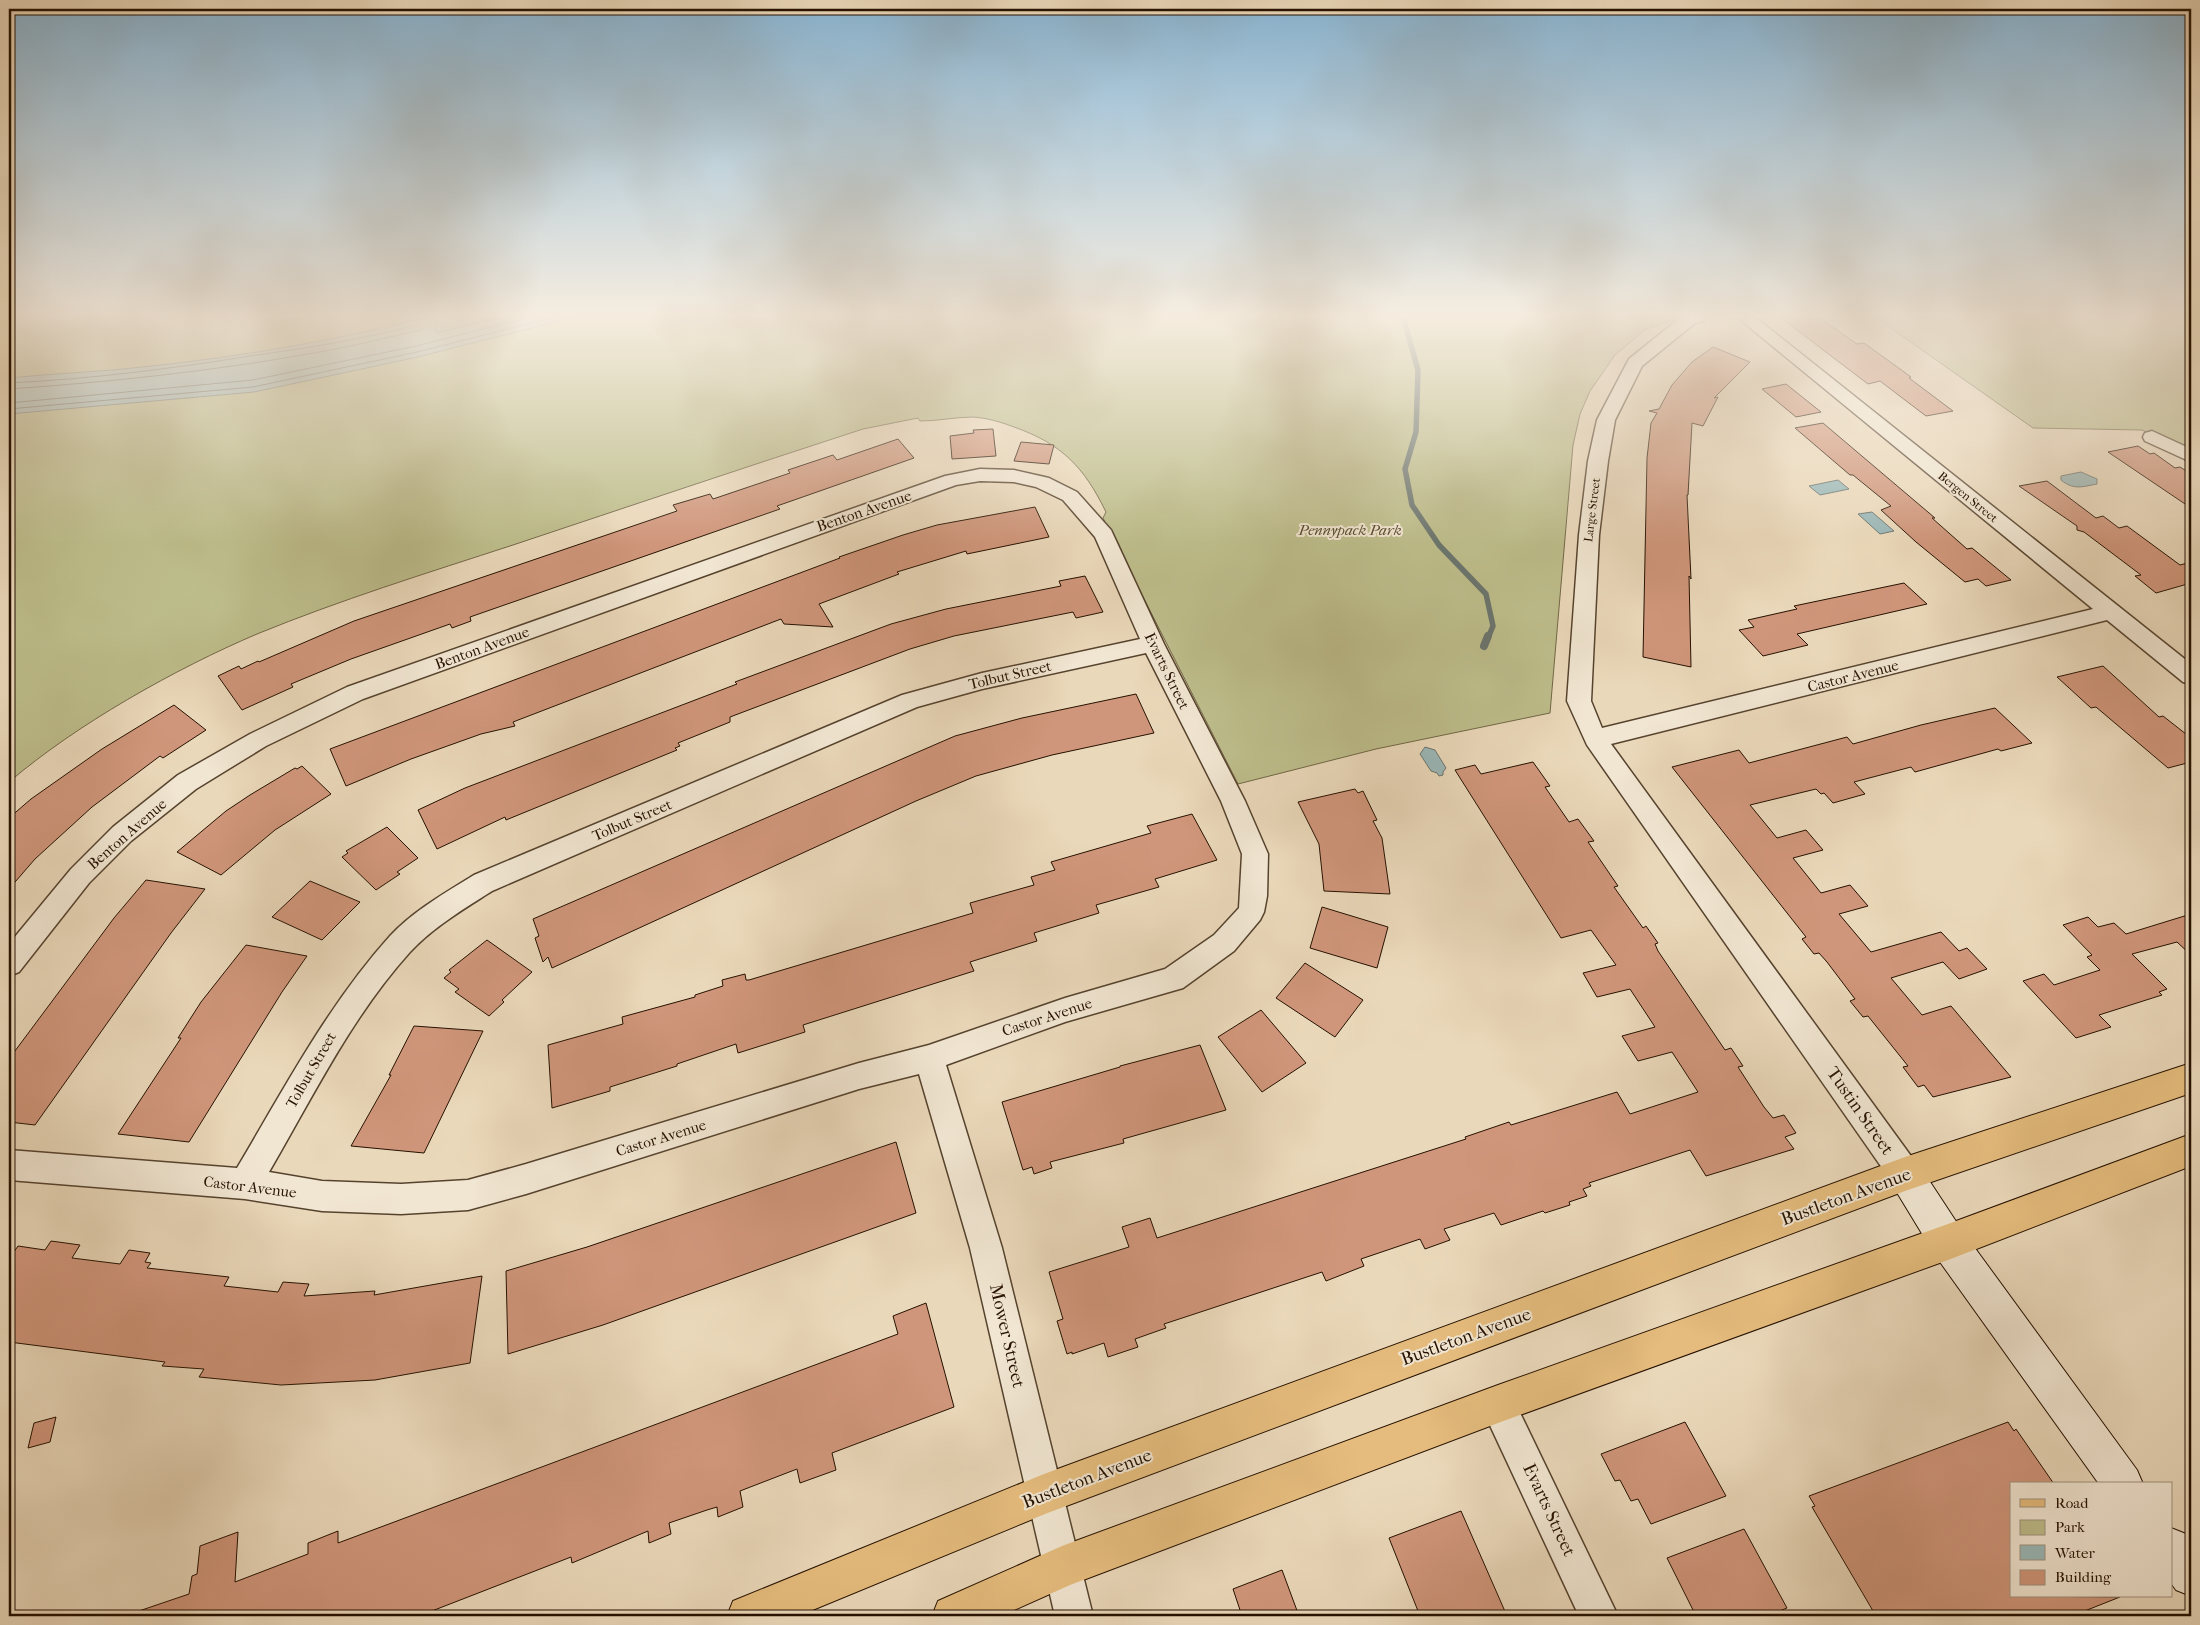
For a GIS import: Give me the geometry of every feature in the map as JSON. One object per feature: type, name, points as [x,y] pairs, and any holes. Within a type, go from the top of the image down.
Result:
[{"type":"main road","name":"Bustleton Avenue","points":[[748,1616],[1044,1494],[1905,1174],[2191,1078]]},
{"type":"main road","points":[[953,1616],[1062,1567],[1498,1404],[1948,1242],[2191,1150]]},
{"type":"street","name":"Large Street","points":[[1595,739],[1579,701],[1589,535],[1598,461],[1606,420],[1620,393]]},
{"type":"street","name":"Bergen Street","points":[[1838,393],[2191,676]]},
{"type":"street","points":[[2152,437],[2191,456]]},
{"type":"street","name":"Benton Avenue","points":[[9,964],[80,876],[122,834],[187,782],[258,740],[355,693],[952,480],[980,475],[1014,476],[1034,480]]},
{"type":"street","name":"Evarts Street","points":[[1034,480],[1070,496],[1104,535],[1153,644],[1246,831],[1255,854],[1254,891]]},
{"type":"street","name":"Castor Avenue","points":[[1595,739],[2110,612]]},
{"type":"street","name":"Tolbut Street","points":[[245,1184],[348,1010],[401,943],[438,912],[482,884],[910,701],[982,680],[1153,644]]},
{"type":"street","name":"Tustin Street","points":[[1595,739],[1905,1174],[1948,1242],[2122,1482]]},
{"type":"street","name":"Castor Avenue","points":[[9,1165],[245,1184],[322,1196],[401,1199],[468,1195],[526,1179],[859,1076],[929,1058],[1065,1010],[1174,979],[1224,943],[1251,912],[1254,891]]},
{"type":"street","name":"Mower Street","points":[[929,1058],[986,1248],[1074,1616]]},
{"type":"street","name":"Evarts Street","points":[[1498,1404],[1599,1616]]},
{"type":"street","points":[[2172,1550],[2191,1575]]},
{"type":"green space","name":"Pennypack Park","points":[[9,393],[1589,393],[1580,414],[1573,445],[1550,713],[1376,749],[1238,784],[1103,518],[1106,512],[1098,496],[1080,470],[1070,459],[1046,441],[1004,423],[973,417],[920,421],[918,418],[863,429],[384,587],[257,634],[193,664],[128,699],[65,739],[9,782]]},
{"type":"green space","points":[[1983,393],[2191,393],[2191,453],[2142,430],[2033,428]]},
{"type":"water","points":[[9,393],[245,393],[9,414]]},
{"type":"water","points":[[2081,472],[2097,479],[2097,484],[2082,487],[2070,485],[2061,480],[2061,476]]},
{"type":"water","points":[[1838,480],[1849,489],[1820,495],[1809,486]]},
{"type":"water","points":[[1872,512],[1894,531],[1880,534],[1858,514]]},
{"type":"water","points":[[1425,747],[1435,750],[1446,768],[1443,775],[1439,776],[1431,771],[1420,754]]},
{"type":"building","points":[[1668,393],[1719,393],[1714,398],[1718,397],[1703,426],[1692,423],[1687,495],[1691,579],[1689,576],[1691,667],[1643,657],[1647,458],[1651,423],[1657,413],[1649,411],[1659,409]]},
{"type":"building","points":[[1767,393],[1797,393],[1821,412],[1796,417]]},
{"type":"building","points":[[1896,393],[1929,393],[1953,411],[1926,416]]},
{"type":"building","points":[[1823,423],[1935,518],[1932,518],[1967,549],[1972,548],[2011,580],[1986,586],[1978,579],[1965,582],[1916,542],[1881,510],[1891,506],[1853,475],[1850,475],[1795,428]]},
{"type":"building","points":[[993,429],[996,456],[952,459],[950,436],[974,433],[973,430]]},
{"type":"building","points":[[898,439],[914,458],[777,506],[780,509],[470,617],[471,621],[452,628],[450,624],[351,659],[291,684],[293,687],[242,710],[218,676],[239,666],[241,669],[259,662],[354,621],[677,511],[673,505],[710,494],[713,499],[790,473],[788,470],[833,455],[837,460]]},
{"type":"building","points":[[1021,442],[1054,445],[1049,464],[1014,461]]},
{"type":"building","points":[[2138,446],[2150,454],[2154,453],[2175,468],[2180,467],[2191,474],[2191,508],[2108,452]]},
{"type":"building","points":[[2047,481],[2096,518],[2103,516],[2119,528],[2127,526],[2180,565],[2191,562],[2191,583],[2156,593],[2135,576],[2141,575],[2084,532],[2077,530],[2077,526],[2019,486]]},
{"type":"building","points":[[1035,507],[1049,537],[967,554],[966,551],[897,572],[899,574],[819,604],[833,627],[784,624],[781,619],[513,722],[515,726],[481,734],[411,759],[346,786],[330,749],[839,557],[903,535],[937,525]]},
{"type":"building","points":[[1085,576],[1103,612],[1076,618],[1073,612],[954,636],[910,649],[730,717],[730,722],[678,743],[680,746],[675,748],[677,750],[506,820],[505,817],[437,849],[418,810],[465,788],[737,684],[735,682],[891,624],[946,609],[1061,586],[1059,581]]},
{"type":"building","points":[[1904,583],[1927,604],[1797,634],[1808,645],[1763,656],[1739,630],[1754,627],[1748,620],[1797,609],[1794,606]]},
{"type":"building","points":[[2103,666],[2159,717],[2163,716],[2191,738],[2191,762],[2168,768],[2096,707],[2091,708],[2057,677]]},
{"type":"building","points":[[1136,694],[1154,733],[1052,755],[976,776],[916,801],[552,968],[548,957],[543,962],[535,938],[539,936],[533,919],[955,736],[1022,718]]},
{"type":"building","points":[[174,705],[206,730],[163,758],[160,756],[92,807],[35,859],[9,889],[9,818],[31,799],[102,749]]},
{"type":"building","points":[[1995,708],[2032,743],[2001,751],[1998,749],[1915,772],[1911,767],[1854,782],[1865,794],[1833,803],[1824,793],[1821,794],[1816,789],[1750,805],[1777,838],[1806,830],[1823,850],[1793,858],[1821,893],[1850,885],[1868,906],[1839,914],[1871,952],[1941,932],[1959,951],[1967,948],[1987,969],[1959,979],[1943,962],[1891,978],[1922,1015],[1951,1006],[2011,1077],[1933,1097],[1924,1085],[1918,1087],[1903,1067],[1908,1066],[1868,1016],[1863,1017],[1850,1001],[1855,999],[1827,962],[1819,953],[1814,954],[1802,939],[1806,937],[1672,767],[1739,750],[1749,763],[1847,737],[1853,744],[1921,725]]},
{"type":"building","points":[[1533,762],[1550,786],[1545,787],[1569,822],[1578,819],[1594,841],[1588,842],[1618,886],[1614,887],[1643,928],[1646,926],[1658,943],[1655,944],[1658,951],[1725,1050],[1731,1048],[1743,1066],[1738,1067],[1764,1107],[1773,1118],[1784,1115],[1796,1133],[1785,1137],[1794,1149],[1706,1176],[1690,1150],[1589,1183],[1591,1186],[1583,1189],[1587,1196],[1569,1202],[1570,1205],[1545,1213],[1543,1211],[1501,1225],[1494,1213],[1444,1229],[1450,1240],[1425,1249],[1420,1239],[1361,1259],[1364,1266],[1326,1281],[1322,1272],[1164,1324],[1166,1328],[1135,1339],[1138,1347],[1108,1357],[1104,1343],[1067,1354],[1057,1321],[1063,1319],[1049,1272],[1129,1247],[1122,1227],[1150,1218],[1157,1238],[1466,1139],[1465,1137],[1509,1122],[1511,1125],[1617,1092],[1630,1114],[1698,1092],[1672,1052],[1638,1061],[1622,1036],[1655,1027],[1630,989],[1597,997],[1583,973],[1616,965],[1591,930],[1561,938],[1455,770],[1475,765],[1481,774]]},
{"type":"building","points":[[302,766],[331,794],[275,830],[221,875],[177,852],[226,811],[295,768],[297,769]]},
{"type":"building","points":[[1355,789],[1358,793],[1363,791],[1377,820],[1373,821],[1382,838],[1390,894],[1324,891],[1319,844],[1298,802]]},
{"type":"building","points":[[1192,814],[1217,860],[1155,879],[1159,887],[1096,905],[1099,913],[1034,933],[1037,941],[970,962],[974,971],[803,1025],[805,1032],[738,1053],[736,1044],[677,1064],[677,1066],[610,1087],[610,1091],[552,1108],[548,1045],[623,1024],[622,1017],[695,997],[695,995],[723,986],[722,980],[745,974],[746,980],[749,980],[973,913],[970,903],[1034,885],[1031,877],[1055,870],[1051,862],[1151,833],[1147,826]]},
{"type":"building","points":[[387,827],[418,858],[397,872],[400,874],[376,890],[342,857],[348,853],[346,851]]},
{"type":"building","points":[[146,880],[205,889],[171,933],[35,1125],[9,1122],[9,1059],[114,918]]},
{"type":"building","points":[[310,881],[360,902],[322,940],[272,917]]},
{"type":"building","points":[[1322,907],[1388,927],[1377,968],[1310,948]]},
{"type":"building","points":[[2191,914],[2191,955],[2177,942],[2132,954],[2167,989],[2159,992],[2162,995],[2099,1015],[2111,1027],[2076,1038],[2023,981],[2044,974],[2054,985],[2100,970],[2087,957],[2092,955],[2063,925],[2088,917],[2098,927],[2114,923],[2126,934]]},
{"type":"building","points":[[487,940],[532,972],[502,1000],[504,1002],[489,1016],[455,992],[459,989],[444,978],[451,972],[449,970]]},
{"type":"building","points":[[246,945],[307,956],[282,992],[189,1142],[118,1134],[181,1038],[178,1038],[201,1002]]},
{"type":"building","points":[[1305,963],[1363,1000],[1335,1037],[1276,998]]},
{"type":"building","points":[[1261,1010],[1306,1063],[1262,1092],[1218,1037]]},
{"type":"building","points":[[414,1026],[483,1031],[424,1153],[351,1146],[391,1075],[389,1075]]},
{"type":"building","points":[[1200,1045],[1226,1110],[1123,1139],[1124,1143],[1050,1162],[1052,1168],[1034,1174],[1032,1167],[1023,1170],[1002,1102],[1120,1066]]},
{"type":"building","points":[[896,1142],[916,1213],[603,1325],[508,1354],[506,1271],[587,1247]]},
{"type":"building","points":[[51,1241],[80,1245],[72,1258],[120,1264],[129,1250],[150,1253],[145,1262],[151,1263],[147,1268],[229,1277],[224,1286],[278,1292],[283,1282],[309,1284],[304,1296],[375,1291],[374,1295],[482,1276],[470,1363],[375,1380],[281,1385],[199,1377],[204,1369],[162,1366],[165,1362],[9,1342],[9,1259],[18,1246],[45,1250]]},
{"type":"building","points":[[926,1303],[954,1407],[832,1453],[836,1470],[800,1483],[797,1469],[740,1491],[743,1507],[718,1517],[717,1507],[707,1510],[669,1523],[671,1534],[649,1543],[648,1531],[572,1563],[571,1557],[419,1616],[134,1616],[133,1613],[189,1594],[192,1576],[197,1574],[200,1546],[238,1532],[235,1582],[308,1554],[308,1543],[338,1531],[338,1543],[898,1334],[893,1316]]},
{"type":"building","points":[[56,1417],[50,1442],[28,1448],[34,1423]]},
{"type":"building","points":[[1685,1422],[1726,1496],[1651,1524],[1638,1499],[1631,1501],[1620,1480],[1615,1481],[1601,1454]]},
{"type":"building","points":[[2008,1422],[2014,1431],[2016,1429],[2053,1482],[2010,1482],[2010,1598],[2117,1598],[2072,1616],[1876,1616],[1812,1507],[1815,1506],[1809,1496]]},
{"type":"building","points":[[1461,1511],[1507,1616],[1420,1616],[1389,1538]]},
{"type":"building","points":[[1744,1529],[1787,1608],[1767,1616],[1696,1616],[1667,1558]]},
{"type":"building","points":[[1282,1570],[1299,1616],[1242,1616],[1233,1589]]},
{"type":"waterway","points":[[1417,393],[1416,432],[1405,469],[1412,505],[1439,545],[1486,594],[1493,626],[1488,638]]},
{"type":"waterway","points":[[1484,646],[1488,636]]}]
